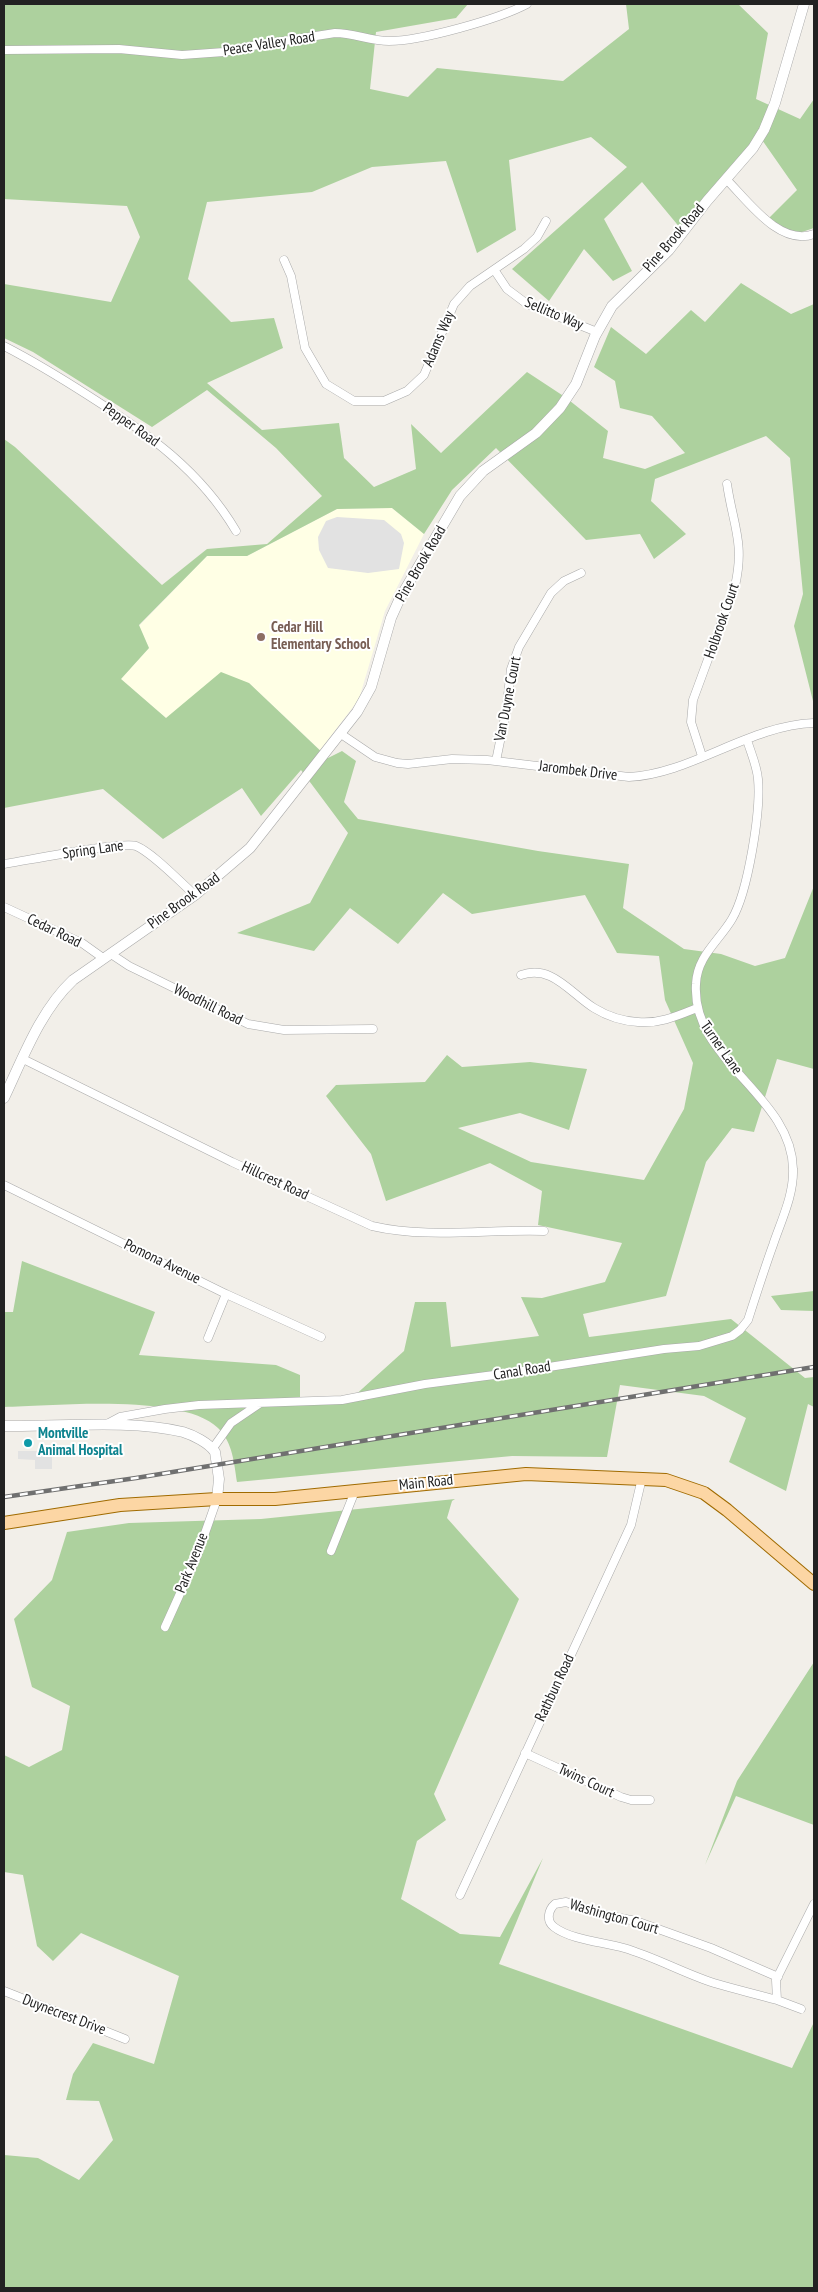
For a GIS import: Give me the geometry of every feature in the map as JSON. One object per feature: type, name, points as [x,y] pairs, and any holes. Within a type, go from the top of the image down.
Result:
[{"type":"main road","name":"Main Road","points":[[4,1522],[120,1505],[217,1499],[275,1499],[526,1474],[642,1478],[666,1480],[704,1493],[734,1515],[814,1584]]},
{"type":"street","name":"Peace Valley Road","points":[[4,50],[120,49],[182,55],[224,52],[335,33],[347,33],[377,40],[400,40],[483,20],[527,4]]},
{"type":"street","name":"Pine Brook Road","points":[[4,1098],[23,1058],[57,997],[73,980],[195,894],[250,848],[341,734],[357,712],[371,687],[391,618],[400,598],[460,496],[484,471],[536,433],[560,408],[576,384],[597,332],[612,306],[669,250],[752,148],[764,130],[775,103],[804,4]]},
{"type":"street","points":[[726,179],[781,232],[797,237],[814,234]]},
{"type":"street","name":"Adams Way","points":[[284,260],[291,276],[305,348],[326,384],[354,401],[384,401],[407,391],[424,375],[454,304],[470,286],[495,271],[537,237],[546,222]]},
{"type":"street","name":"Sellitto Way","points":[[495,271],[507,289],[528,304],[597,332]]},
{"type":"street","name":"Pepper Road","points":[[4,346],[46,369],[140,429],[203,484],[221,506],[236,531]]},
{"type":"street","name":"Holbrook Court","points":[[702,756],[691,722],[692,705],[735,586],[740,558],[737,529],[727,484]]},
{"type":"street","name":"Van Duyne Court","points":[[496,761],[506,712],[511,669],[519,647],[551,592],[564,581],[582,574]]},
{"type":"street","name":"Jarombek Drive","points":[[341,734],[374,757],[396,763],[408,764],[452,759],[496,761],[629,777],[652,774],[780,727],[814,723]]},
{"type":"street","name":"Turner Lane","points":[[746,740],[756,766],[759,789],[745,884],[740,903],[732,919],[702,960],[696,982],[697,1008],[704,1026],[716,1046],[780,1124],[792,1156],[791,1190],[757,1291]]},
{"type":"street","name":"Spring Lane","points":[[4,864],[106,847],[132,845],[144,852],[195,894]]},
{"type":"street","name":"Cedar Road","points":[[4,907],[107,956]]},
{"type":"street","name":"Woodhill Road","points":[[107,956],[248,1024],[284,1030],[373,1029]]},
{"type":"street","points":[[521,975],[534,970],[547,973],[593,1007],[624,1020],[659,1021],[697,1008]]},
{"type":"street","name":"Hillcrest Road","points":[[23,1058],[232,1162],[372,1226],[396,1231],[419,1232],[544,1231]]},
{"type":"street","name":"Pomona Avenue","points":[[4,1185],[226,1294],[321,1337]]},
{"type":"street","name":"Canal Road","points":[[104,1426],[120,1417],[165,1409],[342,1400],[425,1384],[517,1372],[664,1348],[699,1346],[732,1336],[740,1330],[748,1320],[757,1291]]},
{"type":"street","points":[[208,1338],[226,1294]]},
{"type":"street","points":[[213,1448],[231,1423],[259,1404]]},
{"type":"street","points":[[4,1426],[104,1426],[162,1428],[184,1432],[213,1448],[215,1452],[218,1480],[217,1499]]},
{"type":"street","name":"Rathbun Road","points":[[460,1895],[631,1525],[642,1478]]},
{"type":"street","points":[[331,1551],[354,1490]]},
{"type":"street","name":"Park Avenue","points":[[164,1627],[197,1556],[217,1499]]},
{"type":"street","name":"Twins Court","points":[[525,1753],[621,1797],[631,1800],[650,1800]]},
{"type":"street","name":"Washington Court","points":[[778,1977],[711,1948],[622,1917],[600,1914],[566,1902],[554,1904],[549,1913],[549,1919],[555,1928],[582,1938],[634,1951],[714,1983],[777,2000],[801,2010]]},
{"type":"street","points":[[777,2000],[778,1977],[814,1904]]},
{"type":"street","name":"Duynecrest Drive","points":[[4,1991],[125,2038]]},
{"type":"shaded area","name":"Cedar Hill Elementary School","points":[[392,508],[424,534],[385,611],[359,699],[320,750],[249,683],[166,718],[121,679],[149,648],[139,626],[207,556],[247,556],[337,509]]},
{"type":"shaded area","points":[[337,517],[384,520],[401,534],[404,543],[399,569],[368,573],[328,568],[319,550],[318,537],[326,521]]},
{"type":"shaded area","points":[[18,1451],[52,1451],[52,1469],[35,1469],[35,1460],[18,1459]]},
{"type":"green space","points":[[4,4],[468,4],[456,18],[376,32],[370,89],[408,97],[437,68],[563,81],[629,29],[626,4],[738,4],[768,33],[756,99],[800,119],[814,99],[814,228],[790,236],[766,221],[797,190],[760,137],[681,229],[642,182],[604,219],[632,271],[613,281],[584,249],[549,301],[512,269],[627,167],[591,137],[509,160],[516,230],[477,253],[446,161],[372,167],[312,192],[207,202],[188,279],[231,322],[274,318],[283,348],[207,383],[262,430],[339,423],[344,458],[374,487],[416,469],[411,424],[441,453],[527,372],[565,397],[608,431],[603,458],[645,469],[685,453],[652,416],[620,408],[615,381],[594,367],[611,327],[646,354],[691,310],[705,322],[741,283],[791,314],[814,304],[814,705],[794,626],[803,594],[790,458],[766,436],[655,479],[651,501],[686,534],[654,559],[640,534],[586,540],[496,448],[452,490],[424,534],[392,508],[337,509],[247,556],[207,556],[139,625],[149,648],[121,679],[166,718],[221,672],[249,683],[328,758],[342,751],[356,761],[344,802],[358,819],[538,851],[629,864],[623,908],[684,949],[721,954],[755,966],[785,958],[814,886],[814,1069],[777,1059],[754,1132],[732,1128],[706,1162],[666,1296],[583,1314],[589,1337],[731,1319],[805,1378],[814,1377],[814,1407],[808,1404],[786,1491],[729,1462],[746,1418],[704,1396],[620,1385],[607,1457],[512,1456],[237,1482],[234,1461],[227,1440],[218,1428],[201,1417],[176,1410],[116,1404],[4,1407],[4,1312],[13,1312],[22,1261],[155,1312],[139,1355],[276,1365],[300,1375],[300,1401],[352,1398],[404,1351],[415,1302],[446,1302],[451,1347],[539,1336],[521,1297],[542,1298],[605,1282],[622,1243],[538,1225],[542,1191],[490,1163],[386,1201],[371,1154],[326,1096],[336,1085],[425,1082],[447,1055],[462,1067],[530,1062],[587,1069],[569,1130],[520,1113],[458,1128],[531,1162],[644,1180],[684,1109],[693,1063],[665,1000],[659,956],[617,953],[585,895],[472,914],[443,893],[398,944],[350,908],[314,951],[237,933],[310,903],[348,833],[301,770],[261,816],[242,788],[163,839],[103,789],[4,808],[4,439],[15,447],[162,585],[207,549],[267,544],[322,496],[276,448],[207,390],[152,427],[33,352],[4,338],[4,284],[111,302],[140,237],[127,206],[4,199]]},
{"type":"green space","points":[[814,1291],[814,1311],[781,1310],[771,1296]]},
{"type":"green space","points":[[455,1499],[452,1501],[447,1518],[519,1599],[434,1794],[446,1820],[417,1841],[401,1899],[460,1934],[500,1937],[543,1858],[499,1964],[792,2068],[814,2022],[814,2288],[4,2288],[4,2155],[38,2158],[79,2180],[113,2140],[99,2101],[66,2100],[73,2074],[93,2043],[154,2064],[179,1976],[81,1933],[53,1961],[37,1946],[23,1875],[4,1872],[4,1755],[29,1767],[62,1750],[70,1706],[32,1687],[14,1619],[52,1580],[67,1532],[129,1523],[261,1519]]},
{"type":"green space","points":[[814,1662],[814,1825],[736,1796],[705,1865],[737,1781]]},
{"type":"railway","points":[[4,1497],[136,1478],[814,1367]]},
{"type":"place","name":"Cedar Hill Elementary School","points":[[261,637]]},
{"type":"place","name":"Montville Animal Hospital","points":[[28,1443]]}]
